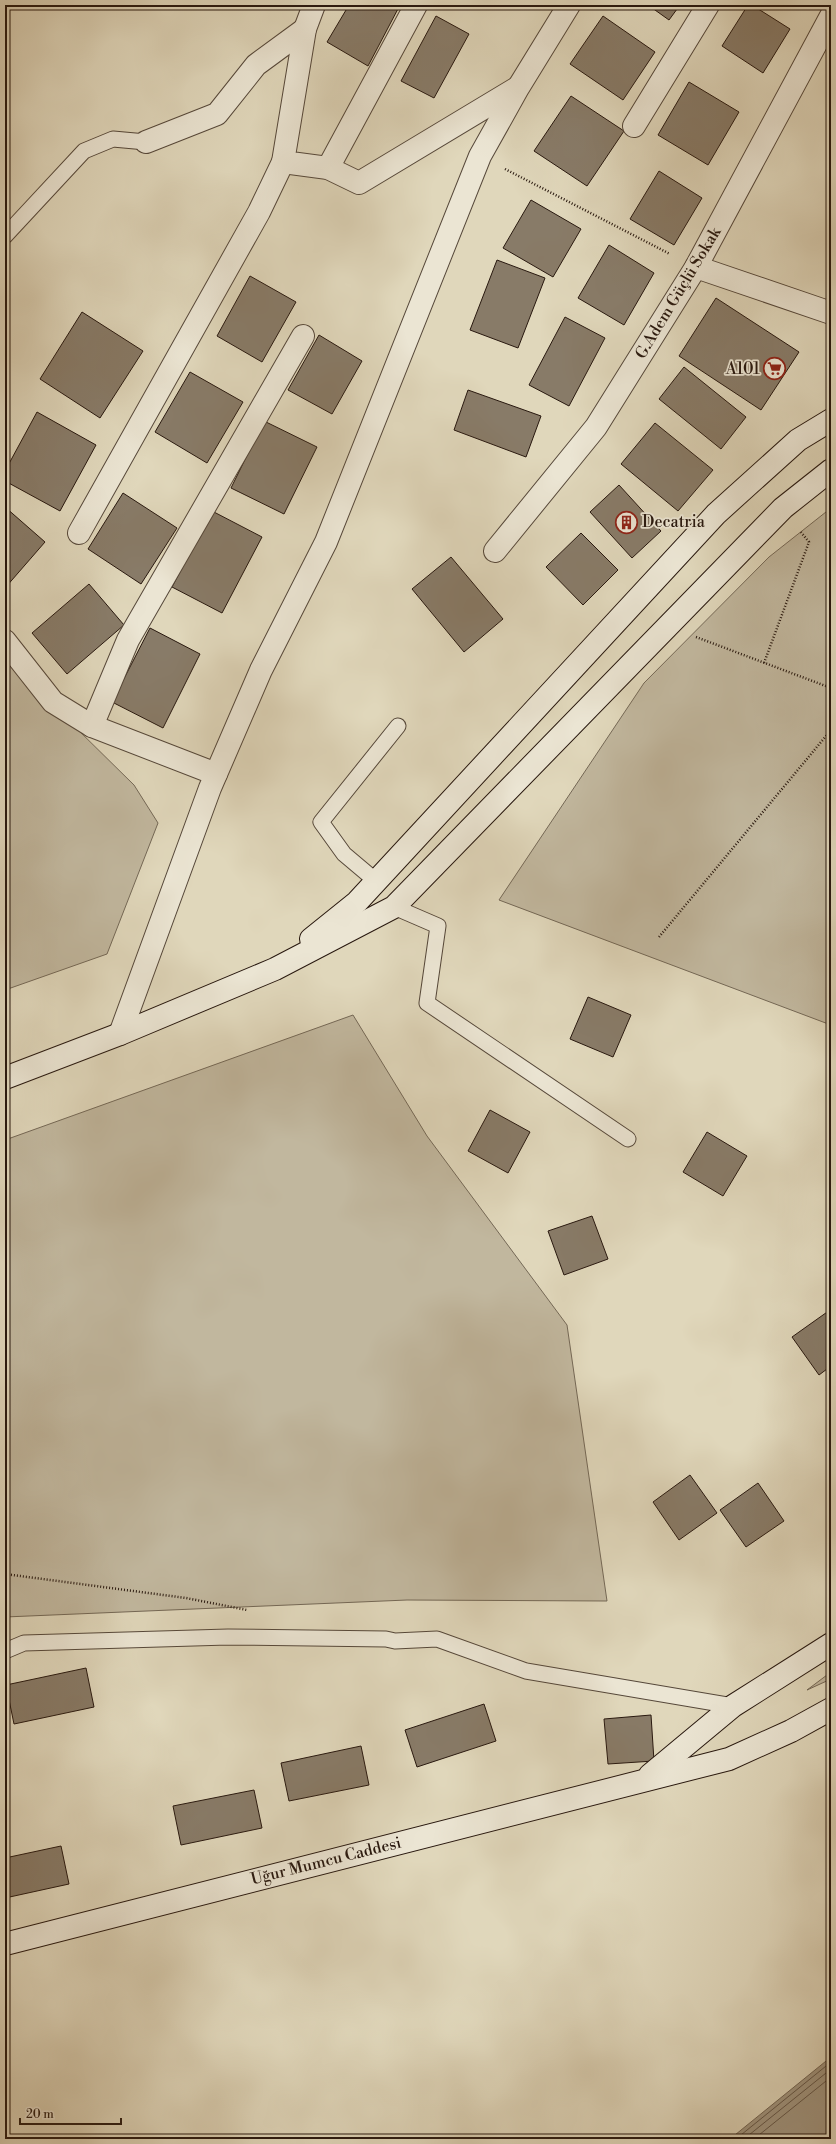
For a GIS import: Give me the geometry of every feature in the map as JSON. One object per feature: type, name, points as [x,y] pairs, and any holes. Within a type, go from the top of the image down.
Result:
[{"type":"street","points":[[79,533],[259,212],[283,162],[305,29],[314,5]]},
{"type":"street","points":[[328,168],[416,5]]},
{"type":"street","points":[[120,1034],[216,774],[261,670],[326,542],[480,156],[518,88],[569,5]]},
{"type":"street","points":[[634,126],[708,5]]},
{"type":"street","name":"G.Adem Güçlü Sokak","points":[[495,551],[596,427],[696,267],[831,16]]},
{"type":"street","points":[[146,142],[217,114],[256,65],[305,29]]},
{"type":"street","points":[[283,162],[328,168],[359,183],[518,88]]},
{"type":"street","points":[[696,267],[831,313]]},
{"type":"street","points":[[92,726],[128,640],[303,336]]},
{"type":"street","points":[[274,969],[357,902],[716,514],[798,440],[831,420]]},
{"type":"street","points":[[5,1078],[120,1034],[274,969],[394,907],[783,508],[831,470]]},
{"type":"street","points":[[5,641],[53,702],[92,726],[216,774]]},
{"type":"street","name":"Uğur Mumcu Caddesi","points":[[646,1778],[733,1706],[831,1644]]},
{"type":"street","name":"Uğur Mumcu Caddesi","points":[[5,1944],[646,1778],[728,1759],[790,1731],[831,1709]]},
{"type":"lane","points":[[5,236],[84,151],[113,140],[146,142]]},
{"type":"lane","points":[[376,882],[344,854],[320,822],[398,726]]},
{"type":"lane","points":[[394,907],[438,926],[427,1003],[628,1139]]},
{"type":"lane","points":[[5,1651],[24,1643],[220,1637],[386,1639],[396,1642],[437,1639],[526,1671],[733,1706]]},
{"type":"path","points":[[480,156],[696,267]]},
{"type":"path","points":[[764,663],[809,542]]},
{"type":"path","points":[[703,640],[831,688]]},
{"type":"path","points":[[659,937],[831,730]]},
{"type":"path","points":[[5,1574],[186,1598],[248,1610]]},
{"type":"shaded area","points":[[831,508],[831,1025],[499,900],[644,683],[769,557]]},
{"type":"shaded area","points":[[5,658],[134,785],[158,823],[107,954],[5,990]]},
{"type":"shaded area","points":[[353,1015],[427,1136],[567,1325],[607,1601],[407,1600],[5,1617],[5,1140]]},
{"type":"shaded area","points":[[831,1672],[831,1679],[807,1690]]},
{"type":"water","points":[[831,2057],[831,2139],[730,2139]]},
{"type":"building","points":[[349,5],[400,5],[368,66],[327,42]]},
{"type":"building","points":[[489,5],[499,5],[496,9]]},
{"type":"building","points":[[648,5],[680,5],[669,20]]},
{"type":"building","points":[[748,5],[752,5],[790,29],[763,73],[722,46]]},
{"type":"building","points":[[436,16],[469,34],[434,98],[401,81]]},
{"type":"building","points":[[603,16],[655,52],[623,100],[570,64]]},
{"type":"building","points":[[689,82],[739,112],[708,165],[658,135]]},
{"type":"building","points":[[571,96],[624,131],[587,186],[534,151]]},
{"type":"building","points":[[659,171],[702,198],[674,245],[630,219]]},
{"type":"building","points":[[531,200],[581,229],[553,277],[503,248]]},
{"type":"building","points":[[609,245],[654,273],[624,325],[578,298]]},
{"type":"building","points":[[497,260],[545,278],[518,348],[470,330]]},
{"type":"building","points":[[250,276],[296,302],[262,362],[217,336]]},
{"type":"building","points":[[716,298],[799,352],[761,410],[679,356]]},
{"type":"building","points":[[82,312],[143,351],[100,418],[40,379]]},
{"type":"building","points":[[565,317],[605,338],[569,406],[529,385]]},
{"type":"building","points":[[319,335],[362,361],[332,414],[288,390]]},
{"type":"building","points":[[684,367],[746,417],[721,449],[659,399]]},
{"type":"building","points":[[190,372],[243,402],[207,463],[155,432]]},
{"type":"building","points":[[468,390],[541,416],[526,457],[454,430]]},
{"type":"building","points":[[37,412],[96,445],[60,511],[5,481],[5,471]]},
{"type":"building","points":[[264,421],[317,447],[284,514],[231,488]]},
{"type":"building","points":[[655,423],[713,470],[678,511],[621,464]]},
{"type":"building","name":"Decatria","points":[[619,485],[661,531],[632,558],[590,512]]},
{"type":"building","points":[[123,493],[177,528],[141,584],[88,549]]},
{"type":"building","points":[[5,507],[45,542],[5,588]]},
{"type":"building","points":[[212,511],[262,537],[222,613],[172,587]]},
{"type":"building","points":[[581,533],[618,570],[583,605],[546,567]]},
{"type":"building","points":[[451,557],[503,619],[464,652],[412,589]]},
{"type":"building","points":[[89,584],[124,625],[67,674],[32,633]]},
{"type":"building","points":[[150,628],[200,654],[163,728],[112,702]]},
{"type":"building","points":[[588,997],[631,1015],[613,1057],[570,1039]]},
{"type":"building","points":[[490,1110],[530,1132],[508,1173],[468,1151]]},
{"type":"building","points":[[707,1132],[747,1156],[723,1196],[683,1172]]},
{"type":"building","points":[[592,1216],[608,1259],[564,1275],[548,1231]]},
{"type":"building","points":[[830,1310],[831,1366],[819,1375],[792,1337]]},
{"type":"building","points":[[690,1475],[717,1513],[679,1540],[653,1502]]},
{"type":"building","points":[[758,1483],[784,1521],[746,1547],[720,1510]]},
{"type":"building","points":[[86,1668],[94,1707],[14,1724],[6,1685]]},
{"type":"building","points":[[484,1704],[496,1741],[417,1767],[405,1730]]},
{"type":"building","points":[[651,1715],[654,1761],[608,1764],[604,1719]]},
{"type":"building","points":[[361,1746],[369,1785],[289,1801],[281,1763]]},
{"type":"building","points":[[254,1790],[262,1828],[181,1845],[173,1806]]},
{"type":"building","points":[[61,1846],[69,1884],[5,1898],[5,1858]]},
{"type":"place","name":"A101","points":[[775,369]]},
{"type":"place","name":"Decatria","points":[[626,522]]}]
